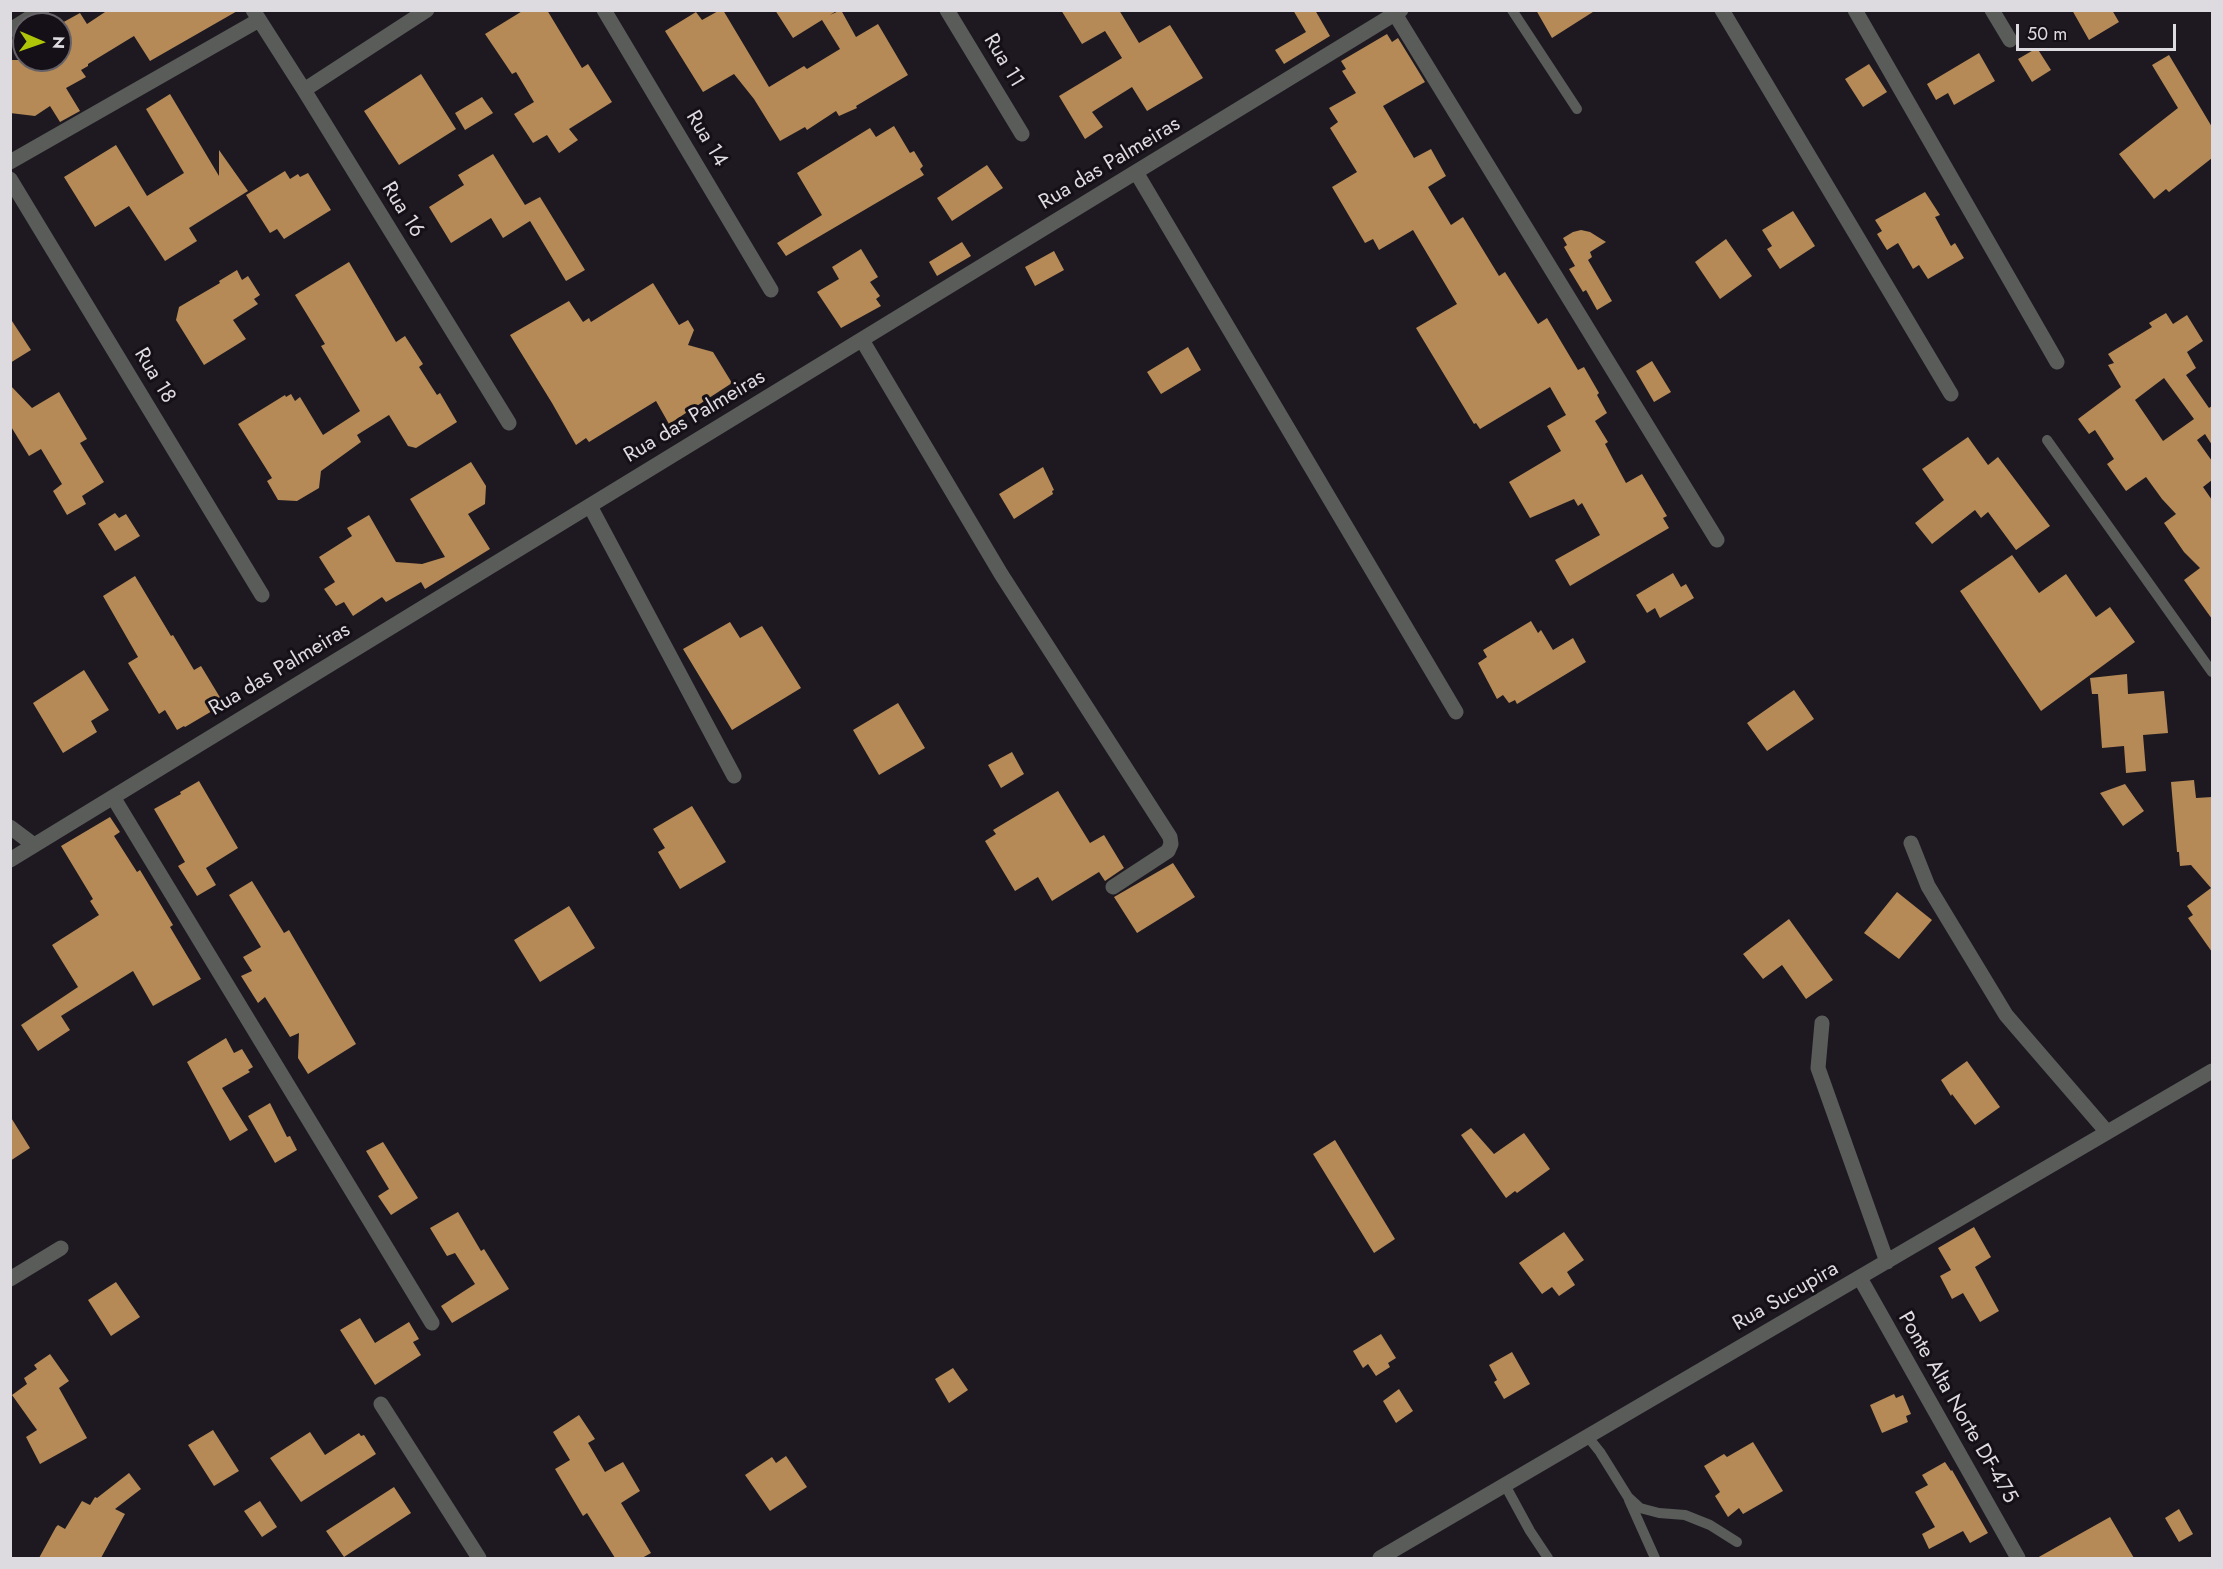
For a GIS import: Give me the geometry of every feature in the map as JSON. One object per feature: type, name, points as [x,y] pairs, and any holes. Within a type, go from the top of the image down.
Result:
[{"type":"street","points":[[10,30],[42,10]]},
{"type":"street","points":[[304,90],[427,10]]},
{"type":"street","name":"Rua 14","points":[[604,10],[771,290]]},
{"type":"street","name":"Rua 11","points":[[947,10],[1022,134]]},
{"type":"street","points":[[1722,10],[1951,394]]},
{"type":"street","points":[[1855,10],[2056,362]]},
{"type":"street","points":[[1992,10],[2010,40]]},
{"type":"street","points":[[1398,12],[1717,540]]},
{"type":"street","name":"Rua das Palmeiras","points":[[10,860],[1398,12]]},
{"type":"street","points":[[10,162],[256,15]]},
{"type":"street","name":"Rua 16","points":[[256,15],[508,423]]},
{"type":"street","points":[[1136,172],[1456,712]]},
{"type":"street","name":"Rua 18","points":[[10,179],[262,595]]},
{"type":"street","points":[[862,340],[1001,574],[1170,837],[1172,844],[1168,851],[1113,887]]},
{"type":"street","points":[[590,506],[734,776]]},
{"type":"street","points":[[113,796],[432,1323]]},
{"type":"street","points":[[10,826],[33,845]]},
{"type":"street","points":[[1911,843],[1932,893],[2006,1015],[2107,1132]]},
{"type":"street","points":[[1822,1023],[1818,1068],[1887,1262]]},
{"type":"street","name":"Rua Sucupira","points":[[1380,1558],[2212,1071]]},
{"type":"street","points":[[10,1279],[60,1248]]},
{"type":"street","name":"Ponte Alta Norte DF-475","points":[[1860,1278],[2018,1558]]},
{"type":"street","points":[[381,1404],[479,1558]]},
{"type":"lane","points":[[1512,10],[1577,109]]},
{"type":"lane","points":[[2047,440],[2212,672]]},
{"type":"lane","points":[[1588,1437],[1628,1497],[1655,1558]]},
{"type":"lane","points":[[1505,1485],[1530,1531],[1548,1558]]},
{"type":"lane","points":[[1628,1497],[1640,1509],[1685,1515],[1710,1525],[1737,1542]]},
{"type":"building","points":[[108,10],[239,10],[150,61],[134,36],[88,64],[81,70],[86,77],[66,88],[80,111],[60,122],[50,106],[35,116],[10,113],[10,60],[12,60],[12,72],[72,72],[72,17],[80,13],[87,24]]},
{"type":"building","points":[[524,10],[547,10],[582,68],[588,64],[612,102],[569,129],[578,140],[559,153],[547,135],[533,143],[514,114],[534,102],[516,72],[512,74],[485,34]]},
{"type":"building","points":[[723,10],[769,87],[804,66],[807,69],[840,49],[822,20],[793,38],[775,10],[838,10],[830,15],[841,10],[856,37],[878,24],[908,75],[856,106],[857,108],[839,116],[836,111],[807,130],[805,127],[780,141],[754,99],[734,74],[703,92],[665,31],[696,12],[702,20]]},
{"type":"building","points":[[1061,10],[1119,10],[1139,43],[1170,25],[1203,78],[1147,111],[1132,87],[1092,112],[1103,127],[1085,139],[1059,96],[1122,58],[1105,31],[1082,44]]},
{"type":"building","points":[[1293,10],[1315,10],[1330,36],[1284,64],[1275,50],[1306,32]]},
{"type":"building","points":[[1536,10],[1596,10],[1552,38]]},
{"type":"building","points":[[2072,10],[2112,10],[2119,22],[2089,40]]},
{"type":"building","points":[[1387,34],[1392,42],[1398,38],[1425,82],[1383,106],[1414,158],[1431,149],[1446,176],[1428,187],[1451,225],[1463,217],[1499,276],[1505,272],[1538,324],[1547,318],[1578,370],[1584,367],[1607,413],[1595,421],[1608,442],[1605,444],[1626,483],[1642,474],[1667,516],[1663,518],[1669,528],[1570,586],[1555,560],[1600,535],[1582,503],[1578,506],[1574,499],[1530,518],[1509,482],[1561,451],[1547,426],[1566,415],[1550,387],[1480,429],[1476,423],[1474,424],[1416,328],[1457,304],[1413,230],[1379,250],[1373,239],[1365,243],[1332,187],[1357,172],[1330,128],[1338,122],[1329,108],[1356,93],[1342,71],[1346,69],[1341,61]]},
{"type":"building","points":[[2037,48],[2051,70],[2032,82],[2018,59]]},
{"type":"building","points":[[1979,53],[1995,81],[1954,105],[1948,93],[1936,100],[1927,84]]},
{"type":"building","points":[[2169,55],[2212,127],[2212,158],[2169,192],[2166,189],[2154,199],[2119,154],[2178,108],[2152,65]]},
{"type":"building","points":[[1869,64],[1887,92],[1863,107],[1845,79]]},
{"type":"building","points":[[421,74],[456,129],[399,165],[364,111]]},
{"type":"building","points":[[170,94],[219,176],[219,150],[248,191],[189,228],[197,241],[165,261],[129,206],[95,227],[64,177],[116,145],[147,196],[184,173],[146,109]]},
{"type":"building","points":[[482,97],[493,113],[465,130],[455,113]]},
{"type":"building","points":[[894,126],[910,153],[914,151],[923,166],[920,169],[924,175],[786,256],[777,243],[822,215],[797,173],[870,128],[876,137]]},
{"type":"building","points":[[493,154],[525,205],[540,197],[585,270],[566,281],[530,221],[503,238],[491,218],[451,243],[429,207],[464,185],[458,175]]},
{"type":"building","points":[[987,165],[1003,188],[952,221],[937,198]]},
{"type":"building","points":[[285,171],[290,179],[298,174],[300,177],[308,173],[331,210],[284,239],[277,229],[270,233],[246,195]]},
{"type":"building","points":[[1925,192],[1940,215],[1935,217],[1951,246],[1955,243],[1964,258],[1928,279],[1919,265],[1913,269],[1898,243],[1887,250],[1877,234],[1882,231],[1875,220]]},
{"type":"building","points":[[1793,211],[1815,246],[1780,269],[1767,249],[1772,246],[1762,230]]},
{"type":"building","points":[[1581,230],[1590,232],[1606,242],[1590,252],[1592,257],[1588,260],[1612,301],[1597,310],[1586,290],[1583,292],[1569,269],[1575,266],[1564,247],[1567,245],[1563,238]]},
{"type":"building","points":[[1726,239],[1752,276],[1720,299],[1695,262]]},
{"type":"building","points":[[962,242],[971,256],[937,276],[929,262]]},
{"type":"building","points":[[861,249],[878,277],[870,282],[880,296],[876,299],[881,306],[841,328],[817,292],[839,279],[832,267]]},
{"type":"building","points":[[1054,251],[1064,270],[1035,286],[1025,267]]},
{"type":"building","points":[[349,262],[396,342],[405,336],[423,364],[419,367],[437,395],[440,393],[457,422],[416,448],[408,446],[389,415],[357,435],[361,442],[321,471],[319,488],[297,501],[278,500],[267,481],[272,478],[238,424],[285,395],[286,397],[291,394],[295,401],[300,397],[323,435],[360,411],[321,346],[325,344],[295,295]]},
{"type":"building","points":[[237,270],[242,280],[248,276],[260,295],[254,299],[258,304],[233,320],[246,339],[204,365],[176,320],[179,307],[220,283],[219,281]]},
{"type":"building","points":[[653,283],[679,325],[688,320],[694,330],[688,345],[713,352],[732,383],[669,424],[656,401],[589,442],[586,438],[576,445],[510,335],[569,301],[583,322],[589,318],[591,322]]},
{"type":"building","points":[[2166,313],[2173,324],[2187,315],[2203,341],[2187,352],[2196,368],[2186,375],[2209,408],[2212,406],[2212,445],[2205,434],[2197,440],[2212,461],[2212,480],[2203,487],[2212,500],[2212,619],[2184,580],[2200,568],[2184,552],[2164,523],[2176,514],[2146,477],[2126,491],[2107,464],[2114,459],[2095,430],[2089,434],[2078,419],[2121,387],[2108,365],[2114,363],[2108,354],[2152,327],[2149,323]],"holes":[[[2164,378],[2194,419],[2163,441],[2135,400]]]},
{"type":"building","points":[[10,318],[31,350],[10,363]]},
{"type":"building","points":[[1188,347],[1201,370],[1161,394],[1147,372]]},
{"type":"building","points":[[1652,361],[1671,392],[1654,402],[1636,371]]},
{"type":"building","points":[[10,385],[32,408],[59,392],[87,439],[80,443],[104,482],[82,496],[86,504],[67,515],[53,491],[62,484],[41,449],[29,456],[10,425]]},
{"type":"building","points":[[1968,437],[1988,465],[1998,457],[2050,526],[2016,550],[1988,512],[1981,518],[1975,510],[1932,544],[1915,523],[1944,500],[1922,469]]},
{"type":"building","points":[[471,462],[486,486],[485,504],[468,514],[490,549],[425,589],[421,582],[386,602],[382,597],[353,616],[344,602],[336,606],[324,589],[335,582],[319,557],[352,536],[347,528],[369,515],[396,562],[422,564],[445,557],[410,499]]},
{"type":"building","points":[[1043,467],[1054,490],[1053,494],[1014,519],[999,494]]},
{"type":"building","points":[[115,513],[119,518],[126,514],[140,536],[115,551],[98,524]]},
{"type":"building","points":[[2012,555],[2039,593],[2066,574],[2096,617],[2110,607],[2135,642],[2041,711],[1960,591]]},
{"type":"building","points":[[1673,573],[1681,587],[1686,584],[1694,598],[1660,618],[1655,608],[1647,613],[1636,595]]},
{"type":"building","points":[[135,576],[194,670],[201,666],[224,704],[177,730],[165,710],[159,714],[128,663],[138,657],[103,596]]},
{"type":"building","points":[[1531,621],[1538,633],[1541,630],[1553,650],[1573,638],[1586,662],[1517,704],[1515,700],[1509,703],[1503,695],[1497,699],[1478,663],[1487,657],[1483,650]]},
{"type":"building","points":[[730,622],[740,638],[762,626],[801,688],[732,730],[683,649]]},
{"type":"building","points":[[84,670],[109,710],[91,721],[97,732],[63,753],[33,703]]},
{"type":"building","points":[[2127,674],[2128,694],[2164,691],[2168,733],[2143,735],[2146,771],[2126,773],[2124,746],[2102,748],[2098,694],[2092,694],[2090,678]]},
{"type":"building","points":[[1794,690],[1814,719],[1767,751],[1747,723]]},
{"type":"building","points":[[898,703],[925,748],[879,775],[853,730]]},
{"type":"building","points":[[1012,752],[1024,774],[1001,788],[988,765]]},
{"type":"building","points":[[2194,780],[2196,798],[2212,797],[2212,952],[2188,918],[2193,915],[2187,906],[2211,888],[2191,865],[2180,866],[2179,852],[2177,852],[2171,782]]},
{"type":"building","points":[[199,781],[238,848],[206,868],[216,885],[197,896],[178,866],[185,862],[154,809]]},
{"type":"building","points":[[2125,784],[2144,811],[2123,826],[2100,793]]},
{"type":"building","points":[[1058,791],[1090,843],[1104,835],[1124,868],[1105,881],[1099,872],[1052,901],[1038,877],[1015,891],[985,841],[996,834],[993,830]]},
{"type":"building","points":[[692,806],[726,862],[680,889],[658,852],[665,848],[653,829]]},
{"type":"building","points":[[110,817],[120,832],[114,836],[137,872],[140,870],[173,925],[170,927],[201,979],[153,1006],[133,971],[61,1016],[70,1030],[38,1051],[21,1025],[78,987],[52,945],[99,915],[90,901],[93,899],[61,846]]},
{"type":"building","points":[[1173,863],[1195,897],[1137,933],[1114,897]]},
{"type":"building","points":[[252,881],[284,933],[289,930],[356,1044],[308,1074],[298,1058],[299,1033],[290,1037],[265,997],[258,1003],[241,976],[252,971],[243,957],[261,947],[229,895]]},
{"type":"building","points":[[1897,892],[1932,920],[1899,959],[1864,933]]},
{"type":"building","points":[[569,906],[595,948],[540,982],[514,940]]},
{"type":"building","points":[[1789,919],[1833,980],[1806,999],[1782,965],[1763,979],[1743,954]]},
{"type":"building","points":[[226,1038],[234,1053],[242,1049],[253,1067],[248,1070],[250,1072],[222,1088],[248,1130],[230,1141],[187,1062]]},
{"type":"building","points":[[1967,1061],[2000,1107],[1975,1125],[1941,1080]]},
{"type":"building","points":[[270,1103],[287,1137],[290,1136],[297,1150],[275,1163],[248,1116]]},
{"type":"building","points":[[10,1116],[30,1148],[10,1161]]},
{"type":"building","points":[[1471,1128],[1494,1154],[1524,1133],[1550,1169],[1517,1193],[1515,1191],[1506,1198],[1461,1135]]},
{"type":"building","points":[[1335,1140],[1395,1239],[1374,1253],[1313,1154]]},
{"type":"building","points":[[383,1142],[418,1198],[391,1215],[378,1196],[389,1189],[366,1151]]},
{"type":"building","points":[[458,1212],[481,1251],[484,1249],[509,1289],[452,1323],[441,1306],[475,1284],[455,1253],[447,1256],[430,1228]]},
{"type":"building","points":[[1974,1227],[1991,1257],[1975,1267],[1999,1311],[1980,1322],[1963,1293],[1952,1299],[1940,1276],[1951,1270],[1938,1248]]},
{"type":"building","points":[[1564,1232],[1584,1260],[1567,1272],[1575,1285],[1559,1296],[1552,1287],[1542,1294],[1519,1263]]},
{"type":"building","points":[[116,1282],[140,1317],[111,1336],[88,1300]]},
{"type":"building","points":[[360,1318],[375,1343],[409,1322],[419,1339],[413,1342],[421,1355],[375,1385],[340,1330]]},
{"type":"building","points":[[1381,1334],[1396,1358],[1388,1363],[1390,1367],[1376,1376],[1368,1364],[1363,1368],[1353,1351]]},
{"type":"building","points":[[1512,1352],[1530,1384],[1504,1399],[1494,1382],[1497,1380],[1489,1365]]},
{"type":"building","points":[[50,1354],[69,1381],[59,1388],[87,1438],[40,1464],[26,1437],[37,1430],[12,1395],[27,1384],[24,1378],[37,1369],[34,1365]]},
{"type":"building","points":[[953,1368],[968,1390],[949,1403],[935,1379]]},
{"type":"building","points":[[1399,1389],[1413,1411],[1396,1423],[1383,1401]]},
{"type":"building","points":[[1894,1394],[1896,1398],[1903,1395],[1911,1414],[1906,1416],[1908,1422],[1882,1433],[1870,1405]]},
{"type":"building","points":[[579,1415],[595,1439],[588,1443],[605,1472],[623,1462],[640,1491],[621,1503],[651,1553],[642,1558],[615,1558],[587,1513],[583,1516],[555,1469],[570,1460],[553,1432]]},
{"type":"building","points":[[213,1430],[239,1471],[214,1486],[188,1445]]},
{"type":"building","points":[[310,1432],[325,1455],[359,1433],[361,1436],[364,1435],[376,1454],[301,1502],[270,1458]]},
{"type":"building","points":[[1753,1442],[1783,1491],[1743,1514],[1739,1508],[1728,1517],[1715,1496],[1720,1492],[1704,1466],[1724,1454],[1727,1457]]},
{"type":"building","points":[[786,1456],[807,1487],[770,1511],[745,1475],[772,1457],[776,1463]]},
{"type":"building","points":[[1945,1462],[1952,1470],[1988,1533],[1970,1543],[1963,1531],[1929,1549],[1922,1534],[1935,1527],[1915,1492],[1928,1485],[1922,1475]]},
{"type":"building","points":[[129,1473],[141,1489],[115,1509],[125,1514],[101,1558],[39,1558],[56,1527],[58,1525],[65,1529],[82,1501],[90,1505],[95,1497],[97,1498]]},
{"type":"building","points":[[394,1487],[411,1513],[344,1557],[326,1531]]},
{"type":"building","points":[[260,1501],[277,1527],[262,1537],[244,1511]]},
{"type":"building","points":[[2179,1509],[2193,1534],[2179,1542],[2165,1518]]},
{"type":"building","points":[[2110,1517],[2134,1558],[2037,1558]]}]
